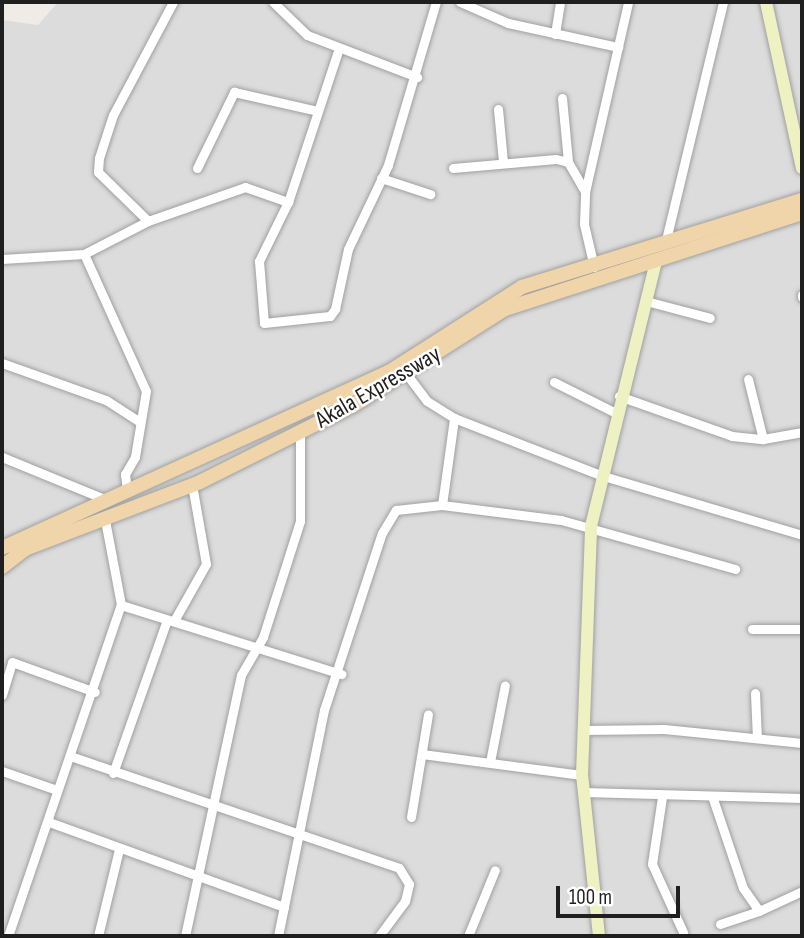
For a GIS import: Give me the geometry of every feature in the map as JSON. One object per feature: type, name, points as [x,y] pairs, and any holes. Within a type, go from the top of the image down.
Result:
[{"type":"main road","name":"Akala Expressway","points":[[2,548],[398,367],[492,300],[802,200]]},
{"type":"main road","name":"Akala Expressway","points":[[2,567],[25,549],[196,483],[408,376],[505,309],[655,265],[802,213]]},
{"type":"main road","points":[[180,467],[196,483]]},
{"type":"main road","points":[[152,479],[159,499]]},
{"type":"street","points":[[148,221],[98,172],[99,158],[113,115],[173,2]]},
{"type":"street","points":[[273,2],[307,35],[416,77]]},
{"type":"street","points":[[339,48],[314,110],[288,202],[259,261],[264,323],[330,316],[348,249],[381,178],[416,77],[436,2]]},
{"type":"street","points":[[555,34],[560,2]]},
{"type":"street","points":[[594,267],[584,224],[585,192],[628,2]]},
{"type":"street","points":[[665,244],[723,2]]},
{"type":"street","points":[[766,2],[788,125],[802,168]]},
{"type":"street","points":[[466,3],[555,34],[618,47]]},
{"type":"street","points":[[197,168],[234,92],[314,110]]},
{"type":"street","points":[[562,98],[568,162],[585,192]]},
{"type":"street","points":[[498,109],[503,162]]},
{"type":"street","points":[[788,125],[802,123]]},
{"type":"street","points":[[453,168],[503,162],[568,162]]},
{"type":"street","points":[[381,178],[430,194]]},
{"type":"street","points":[[2,259],[85,254],[148,221],[245,187],[288,202]]},
{"type":"street","points":[[85,254],[146,391],[125,474],[127,490]]},
{"type":"street","points":[[599,936],[582,775],[591,526],[614,412],[655,265]]},
{"type":"street","points":[[646,301],[710,318]]},
{"type":"street","points":[[2,363],[106,400],[140,422]]},
{"type":"street","points":[[408,376],[427,401],[454,418],[600,475],[802,535]]},
{"type":"street","points":[[748,379],[763,439]]},
{"type":"street","points":[[554,382],[614,412]]},
{"type":"street","points":[[619,396],[732,436],[763,439],[802,432]]},
{"type":"street","points":[[442,505],[454,418]]},
{"type":"street","points":[[185,936],[208,808],[241,675],[256,648],[300,521],[299,431]]},
{"type":"street","points":[[2,457],[108,500]]},
{"type":"street","points":[[113,773],[171,619],[206,564],[196,483]]},
{"type":"street","points":[[278,936],[324,710],[341,674],[389,519],[406,506],[442,505],[591,526],[735,569]]},
{"type":"street","points":[[8,936],[49,822],[57,790],[73,757],[121,605],[105,520]]},
{"type":"street","points":[[121,605],[171,619],[267,653],[341,674]]},
{"type":"street","points":[[752,629],[802,629]]},
{"type":"street","points":[[2,695],[12,662],[95,692]]},
{"type":"street","points":[[491,762],[505,685]]},
{"type":"street","points":[[755,693],[757,738]]},
{"type":"street","points":[[411,817],[428,714]]},
{"type":"street","points":[[583,730],[757,738],[802,743]]},
{"type":"street","points":[[422,754],[582,775]]},
{"type":"street","points":[[73,757],[208,808],[407,873],[405,901],[379,936]]},
{"type":"street","points":[[2,771],[57,790]]},
{"type":"street","points":[[584,792],[802,798]]},
{"type":"street","points":[[662,796],[652,864],[683,932]]},
{"type":"street","points":[[712,796],[744,888],[759,911]]},
{"type":"street","points":[[49,822],[284,907]]},
{"type":"street","points":[[98,936],[118,849]]},
{"type":"street","points":[[468,936],[495,870]]},
{"type":"street","points":[[720,924],[759,911],[802,891]]},
{"type":"shaded area","points":[[58,2],[802,2],[802,936],[2,936],[2,20],[38,25]]}]
